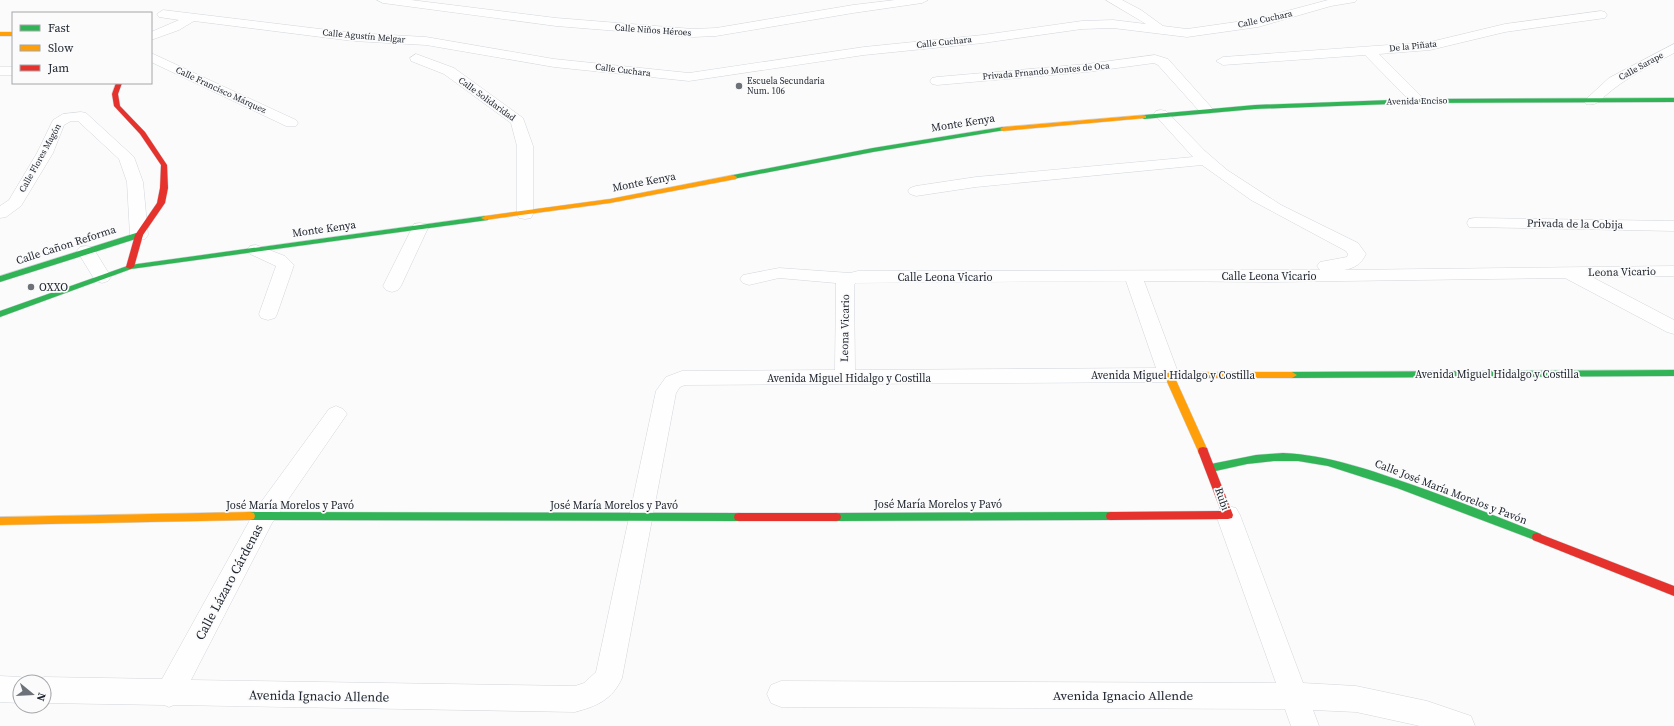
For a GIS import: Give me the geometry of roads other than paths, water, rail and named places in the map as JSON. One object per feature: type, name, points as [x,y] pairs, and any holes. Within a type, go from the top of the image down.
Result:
[{"type":"street","name":"Calle Niños Héroes","points":[[383,0],[556,22],[693,33],[716,32],[853,9],[922,0]]},
{"type":"street","points":[[1112,0],[1127,6],[1147,18],[1160,30]]},
{"type":"street","name":"Calle Cuchara","points":[[535,60],[689,77],[872,50],[983,39],[1082,25],[1113,24],[1187,33],[1258,23],[1330,3],[1351,0]]},
{"type":"street","points":[[152,36],[175,27],[206,8]]},
{"type":"street","name":"Calle Agustín Melgar","points":[[163,14],[353,37],[426,41],[535,60]]},
{"type":"street","name":"De la Piñata","points":[[1223,61],[1430,46],[1505,28],[1601,15]]},
{"type":"street","points":[[0,34],[12,34]]},
{"type":"street","name":"Calle Sarape","points":[[1591,101],[1614,81],[1674,48]]},
{"type":"street","points":[[1368,50],[1418,101]]},
{"type":"street","name":"Calle Francisco Márquez","points":[[152,57],[291,123]]},
{"type":"street","name":"Calle Solidaridad","points":[[416,58],[449,71],[518,121],[525,146],[526,214]]},
{"type":"street","name":"Privada Frnando Montes de Oca","points":[[937,81],[1087,68],[1155,59],[1160,60],[1167,66],[1206,110]]},
{"type":"street","points":[[0,71],[12,70]]},
{"type":"street","points":[[119,84],[115,94],[117,106],[143,133],[164,165],[164,188],[162,203],[139,235]]},
{"type":"street","name":"Avenida Enciso","points":[[1160,114],[1206,110],[1418,101],[1674,100]]},
{"type":"street","points":[[1160,114],[1206,160],[1281,211],[1352,247],[1357,254],[1354,260],[1346,264],[1281,271],[1270,276]]},
{"type":"street","name":"Monte Kenya","points":[[0,314],[130,267],[526,214],[610,201],[873,150],[1012,128],[1160,114]]},
{"type":"street","name":"Calle Flores Magón","points":[[0,213],[15,203],[44,153],[58,123],[68,117],[81,116],[126,157],[135,182],[139,235],[130,267]]},
{"type":"street","points":[[916,191],[976,182],[1206,160]]},
{"type":"street","name":"Privada de la Cobija","points":[[1475,223],[1667,226]]},
{"type":"street","points":[[1667,226],[1674,240]]},
{"type":"street","points":[[392,286],[420,228]]},
{"type":"street","name":"Calle Cañon Reforma","points":[[0,279],[139,235]]},
{"type":"street","points":[[256,250],[279,260],[285,265],[268,314]]},
{"type":"street","points":[[86,251],[102,277]]},
{"type":"street","name":"Leona Vicario","points":[[1569,273],[1674,271]]},
{"type":"street","name":"Calle Leona Vicario","points":[[749,279],[779,273],[850,279],[858,277],[1133,275],[1270,276],[1569,273],[1674,328]]},
{"type":"street","name":"Rubi","points":[[1133,275],[1169,375],[1211,468],[1305,726]]},
{"type":"street","name":"Leona Vicario","points":[[845,378],[846,284],[850,279]]},
{"type":"street","name":"Avenida Miguel Hidalgo y Costilla","points":[[641,518],[666,391],[672,382],[682,378],[1674,373]]},
{"type":"street","name":"Calle Lázaro Cárdenas","points":[[169,694],[264,516],[336,414]]},
{"type":"street","name":"Calle José María Morelos y Pavón","points":[[1211,468],[1257,458],[1292,457],[1332,463],[1369,474],[1443,501],[1674,591]]},
{"type":"street","name":"José María Morelos y Pavó","points":[[0,521],[264,516],[641,518],[1228,515]]},
{"type":"street","name":"Avenida Ignacio Allende","points":[[52,690],[169,694],[575,699],[592,694],[608,678],[641,518]]},
{"type":"street","points":[[0,689],[12,690]]},
{"type":"street","name":"Avenida Ignacio Allende","points":[[781,694],[1293,696],[1356,699],[1427,714],[1461,726]]},
{"type":"place","name":"Escuela Secundaria Num. 106","points":[[739,86]]},
{"type":"place","name":"OXXO","points":[[31,287]]}]
